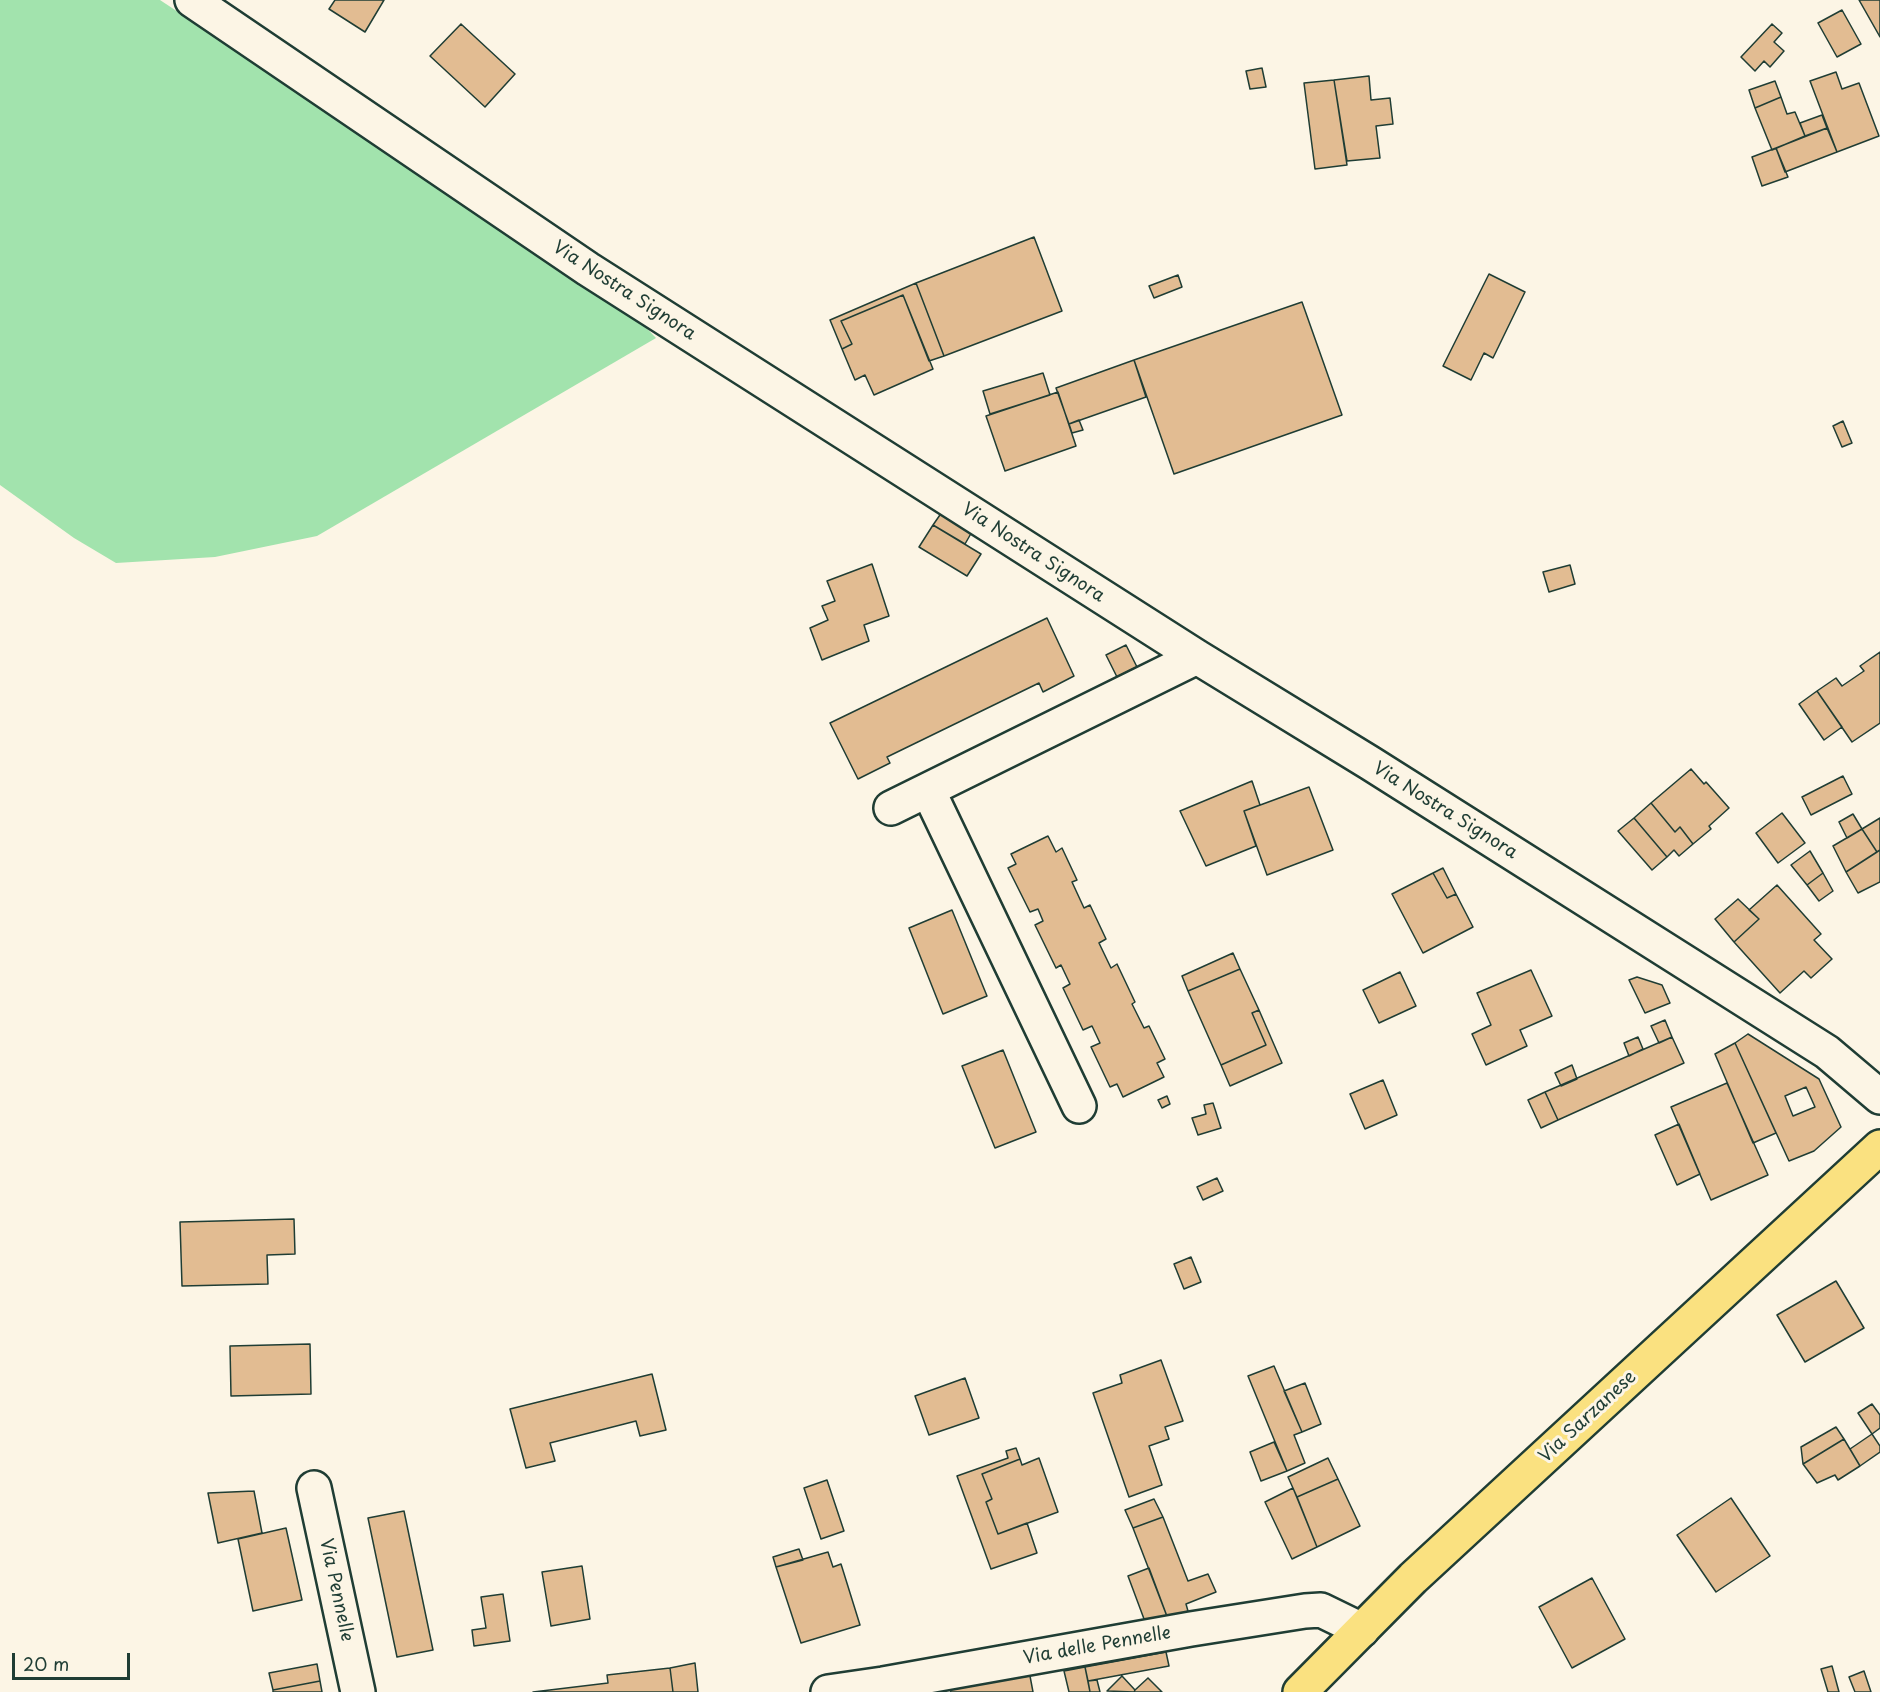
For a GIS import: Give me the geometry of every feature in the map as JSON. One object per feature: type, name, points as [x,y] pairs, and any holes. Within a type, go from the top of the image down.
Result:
[{"type":"main road","name":"Via Sarzanese","points":[[1300,1692],[1413,1578],[1880,1147]]},
{"type":"street","name":"Via Nostra Signora","points":[[192,0],[588,269],[1197,657],[1360,757],[1827,1052],[1880,1097]]},
{"type":"street","points":[[891,808],[1197,657]]},
{"type":"street","points":[[928,790],[1079,1106]]},
{"type":"street","name":"Via Pennelle","points":[[314,1488],[357,1692]]},
{"type":"street","name":"Via delle Pennelle","points":[[828,1692],[1305,1611],[1322,1610],[1362,1630]]},
{"type":"green space","points":[[0,0],[160,0],[637,318],[656,338],[317,536],[215,557],[116,563],[74,538],[0,485]]},
{"type":"building","points":[[335,0],[384,0],[365,32],[329,9]]},
{"type":"building","points":[[1859,0],[1880,0],[1880,37]]},
{"type":"building","points":[[1842,10],[1861,44],[1837,57],[1818,23]]},
{"type":"building","points":[[461,24],[515,74],[485,107],[430,56]]},
{"type":"building","points":[[1772,24],[1782,33],[1774,42],[1784,51],[1770,67],[1764,61],[1755,71],[1741,57]]},
{"type":"building","points":[[1262,68],[1266,87],[1250,89],[1246,71]]},
{"type":"building","points":[[1836,72],[1842,89],[1859,83],[1879,136],[1837,152],[1810,81]]},
{"type":"building","points":[[1369,76],[1371,100],[1390,98],[1393,124],[1376,126],[1380,158],[1347,161],[1334,80]]},
{"type":"building","points":[[1334,80],[1347,165],[1315,169],[1304,83]]},
{"type":"building","points":[[1775,81],[1781,97],[1755,108],[1749,90]]},
{"type":"building","points":[[1781,97],[1787,114],[1795,112],[1805,136],[1772,150],[1755,108]]},
{"type":"building","points":[[1822,115],[1827,128],[1805,136],[1800,123]]},
{"type":"building","points":[[1827,128],[1837,152],[1785,172],[1776,148]]},
{"type":"building","points":[[1776,148],[1788,177],[1762,186],[1752,157]]},
{"type":"building","points":[[1034,237],[1062,311],[944,356],[916,283]]},
{"type":"building","points":[[1489,274],[1525,292],[1493,358],[1484,353],[1471,380],[1443,366]]},
{"type":"building","points":[[1178,275],[1182,287],[1154,298],[1149,286]]},
{"type":"building","points":[[916,283],[944,356],[929,361],[903,295],[841,321],[852,344],[842,349],[830,320]]},
{"type":"building","points":[[903,295],[933,369],[874,395],[865,375],[855,380],[842,349],[852,344],[841,321]]},
{"type":"building","points":[[1302,302],[1342,415],[1174,474],[1134,360]]},
{"type":"building","points":[[1134,360],[1146,397],[1069,424],[1056,388]]},
{"type":"building","points":[[1043,373],[1050,395],[990,414],[983,391]]},
{"type":"building","points":[[1058,392],[1076,446],[1005,471],[986,416]]},
{"type":"building","points":[[1079,420],[1083,430],[1072,433],[1069,424]]},
{"type":"building","points":[[1843,421],[1852,443],[1842,447],[1833,426]]},
{"type":"building","points":[[942,512],[973,530],[965,544],[933,525]]},
{"type":"building","points":[[933,525],[981,554],[967,576],[919,547]]},
{"type":"building","points":[[872,564],[889,616],[864,625],[869,641],[822,660],[810,628],[828,620],[822,606],[835,601],[827,581]]},
{"type":"building","points":[[1570,565],[1575,584],[1549,592],[1543,572]]},
{"type":"building","points":[[1047,618],[1074,676],[1043,692],[1039,683],[887,757],[890,763],[858,779],[830,723]]},
{"type":"building","points":[[1126,645],[1137,667],[1117,677],[1106,655]]},
{"type":"building","points":[[1880,652],[1880,723],[1852,742],[1817,691],[1836,678],[1842,686],[1864,671],[1860,666]]},
{"type":"building","points":[[1817,691],[1842,727],[1824,740],[1799,704]]},
{"type":"building","points":[[1691,769],[1729,808],[1709,826],[1711,829],[1693,844],[1680,827],[1675,832],[1651,803]]},
{"type":"building","points":[[1843,776],[1852,794],[1811,815],[1802,797]]},
{"type":"building","points":[[1252,781],[1260,805],[1244,811],[1256,846],[1206,866],[1180,811]]},
{"type":"building","points":[[1309,787],[1333,850],[1267,875],[1244,811]]},
{"type":"building","points":[[1651,803],[1675,832],[1680,827],[1693,844],[1679,856],[1674,850],[1667,857],[1634,818]]},
{"type":"building","points":[[1782,813],[1805,843],[1778,863],[1756,833]]},
{"type":"building","points":[[1853,814],[1862,829],[1847,838],[1839,822]]},
{"type":"building","points":[[1634,818],[1667,857],[1652,870],[1618,831]]},
{"type":"building","points":[[1880,818],[1880,850],[1877,852],[1862,829]]},
{"type":"building","points":[[1862,829],[1877,852],[1846,872],[1833,846]]},
{"type":"building","points":[[1048,836],[1056,852],[1062,848],[1077,880],[1072,882],[1084,908],[1090,905],[1106,939],[1099,943],[1111,968],[1117,964],[1135,1002],[1132,1004],[1144,1028],[1149,1026],[1165,1059],[1157,1063],[1164,1077],[1123,1097],[1117,1084],[1110,1087],[1091,1047],[1100,1043],[1092,1026],[1083,1030],[1063,988],[1070,984],[1061,965],[1056,968],[1035,925],[1043,921],[1038,909],[1030,912],[1008,868],[1016,864],[1011,854]]},
{"type":"building","points":[[1880,850],[1880,882],[1858,893],[1846,872]]},
{"type":"building","points":[[1810,851],[1823,873],[1807,885],[1791,865]]},
{"type":"building","points":[[1443,868],[1456,894],[1447,898],[1433,873]]},
{"type":"building","points":[[1433,873],[1447,898],[1456,894],[1473,927],[1423,953],[1392,894]]},
{"type":"building","points":[[1823,873],[1833,891],[1819,901],[1807,885]]},
{"type":"building","points":[[1777,885],[1821,934],[1814,940],[1832,959],[1811,978],[1804,971],[1780,993],[1734,942],[1759,919],[1749,910]]},
{"type":"building","points":[[1738,899],[1759,919],[1734,942],[1715,919]]},
{"type":"building","points":[[952,910],[987,996],[943,1014],[909,928]]},
{"type":"building","points":[[1233,953],[1240,969],[1188,991],[1182,976]]},
{"type":"building","points":[[1240,969],[1259,1010],[1252,1013],[1266,1045],[1221,1065],[1188,991]]},
{"type":"building","points":[[1531,970],[1552,1016],[1520,1030],[1527,1046],[1486,1065],[1472,1034],[1491,1025],[1477,993]]},
{"type":"building","points":[[1400,972],[1416,1006],[1379,1023],[1363,990]]},
{"type":"building","points":[[1637,977],[1662,985],[1670,1003],[1645,1013],[1629,980]]},
{"type":"building","points":[[1259,1010],[1282,1063],[1230,1086],[1221,1065],[1266,1045],[1252,1013]]},
{"type":"building","points":[[1665,1020],[1672,1037],[1659,1043],[1651,1026]]},
{"type":"building","points":[[1748,1034],[1819,1079],[1841,1127],[1814,1151],[1789,1161],[1735,1043]],"holes":[[[1806,1087],[1815,1107],[1793,1116],[1785,1096]]]},
{"type":"building","points":[[1638,1037],[1643,1049],[1629,1056],[1624,1043]]},
{"type":"building","points":[[1672,1037],[1684,1063],[1558,1120],[1545,1092]]},
{"type":"building","points":[[1735,1043],[1776,1133],[1753,1143],[1715,1054]]},
{"type":"building","points":[[1003,1050],[1036,1132],[995,1148],[962,1066]]},
{"type":"building","points":[[1572,1065],[1577,1079],[1561,1086],[1555,1073]]},
{"type":"building","points":[[1383,1080],[1397,1115],[1365,1129],[1350,1094]]},
{"type":"building","points":[[1727,1083],[1768,1175],[1711,1200],[1671,1107]]},
{"type":"building","points":[[1545,1092],[1558,1120],[1541,1128],[1528,1100]]},
{"type":"building","points":[[1167,1096],[1170,1104],[1162,1108],[1158,1100]]},
{"type":"building","points":[[1213,1103],[1221,1128],[1198,1135],[1192,1118],[1206,1114],[1204,1105]]},
{"type":"building","points":[[1679,1124],[1700,1174],[1677,1185],[1655,1135]]},
{"type":"building","points":[[1217,1178],[1223,1191],[1203,1200],[1197,1187]]},
{"type":"building","points":[[294,1219],[295,1254],[267,1255],[268,1284],[182,1286],[180,1222]]},
{"type":"building","points":[[1191,1257],[1201,1282],[1184,1289],[1174,1264]]},
{"type":"building","points":[[1836,1281],[1864,1328],[1805,1362],[1777,1315]]},
{"type":"building","points":[[310,1344],[311,1394],[231,1396],[230,1346]]},
{"type":"building","points":[[1161,1360],[1183,1421],[1165,1427],[1169,1439],[1149,1446],[1162,1485],[1129,1497],[1093,1393],[1122,1383],[1120,1375]]},
{"type":"building","points":[[1274,1366],[1302,1432],[1294,1435],[1305,1463],[1287,1471],[1248,1376]]},
{"type":"building","points":[[652,1374],[666,1430],[640,1436],[636,1421],[550,1443],[555,1461],[526,1468],[510,1409]]},
{"type":"building","points":[[965,1378],[979,1418],[929,1435],[915,1396]]},
{"type":"building","points":[[1305,1383],[1321,1424],[1302,1432],[1284,1391]]},
{"type":"building","points":[[1872,1404],[1880,1415],[1880,1428],[1872,1434],[1858,1413]]},
{"type":"building","points":[[1836,1427],[1844,1439],[1803,1464],[1801,1447]]},
{"type":"building","points":[[1872,1434],[1880,1446],[1880,1452],[1860,1466],[1850,1449]]},
{"type":"building","points":[[1844,1439],[1860,1466],[1838,1480],[1835,1475],[1817,1483],[1803,1464]]},
{"type":"building","points":[[1274,1442],[1287,1471],[1261,1481],[1250,1452]]},
{"type":"building","points":[[1016,1448],[1020,1459],[982,1474],[992,1499],[986,1502],[998,1534],[1027,1523],[1037,1553],[991,1569],[957,1476],[1008,1458],[1006,1451]]},
{"type":"building","points":[[1039,1458],[1058,1512],[998,1534],[986,1502],[992,1499],[982,1474],[1020,1459],[1022,1465]]},
{"type":"building","points":[[1328,1458],[1338,1479],[1297,1497],[1288,1477]]},
{"type":"building","points":[[1338,1479],[1360,1526],[1317,1547],[1297,1497]]},
{"type":"building","points":[[827,1480],[844,1531],[821,1539],[804,1488]]},
{"type":"building","points":[[1293,1488],[1317,1547],[1292,1559],[1265,1502]]},
{"type":"building","points":[[254,1491],[262,1533],[218,1543],[208,1493]]},
{"type":"building","points":[[1731,1498],[1770,1556],[1716,1592],[1677,1535]]},
{"type":"building","points":[[1154,1499],[1163,1517],[1133,1528],[1125,1510]]},
{"type":"building","points":[[404,1511],[433,1650],[397,1657],[368,1518]]},
{"type":"building","points":[[1163,1517],[1188,1581],[1208,1574],[1216,1592],[1186,1604],[1188,1611],[1168,1619],[1133,1528]]},
{"type":"building","points":[[286,1528],[302,1600],[253,1611],[238,1539]]},
{"type":"building","points":[[799,1549],[803,1560],[776,1567],[773,1557]]},
{"type":"building","points":[[828,1552],[833,1567],[841,1564],[860,1625],[801,1643],[776,1567]]},
{"type":"building","points":[[582,1566],[590,1619],[551,1626],[542,1572]]},
{"type":"building","points":[[1149,1568],[1168,1619],[1147,1627],[1128,1576]]},
{"type":"building","points":[[1592,1578],[1625,1639],[1572,1668],[1539,1607]]},
{"type":"building","points":[[503,1594],[510,1641],[474,1646],[472,1630],[486,1628],[481,1597]]},
{"type":"building","points":[[1166,1652],[1169,1666],[1088,1681],[1085,1667]]},
{"type":"building","points":[[695,1663],[698,1692],[673,1692],[670,1668]]},
{"type":"building","points":[[317,1664],[320,1681],[273,1690],[269,1673]]},
{"type":"building","points":[[1832,1666],[1839,1692],[1828,1692],[1821,1669]]},
{"type":"building","points":[[1085,1667],[1090,1692],[1069,1692],[1064,1671]]},
{"type":"building","points":[[670,1668],[673,1692],[533,1692],[608,1683],[607,1675]]},
{"type":"building","points":[[1864,1671],[1871,1692],[1855,1692],[1849,1677]]},
{"type":"building","points":[[1030,1676],[1033,1692],[951,1692],[950,1690],[989,1677],[990,1680]]},
{"type":"building","points":[[1122,1676],[1135,1690],[1134,1692],[1107,1691]]},
{"type":"building","points":[[1148,1678],[1162,1692],[1134,1692],[1135,1690]]},
{"type":"building","points":[[1097,1680],[1100,1692],[1090,1692],[1088,1681]]},
{"type":"building","points":[[320,1681],[322,1692],[273,1692],[273,1690]]}]
